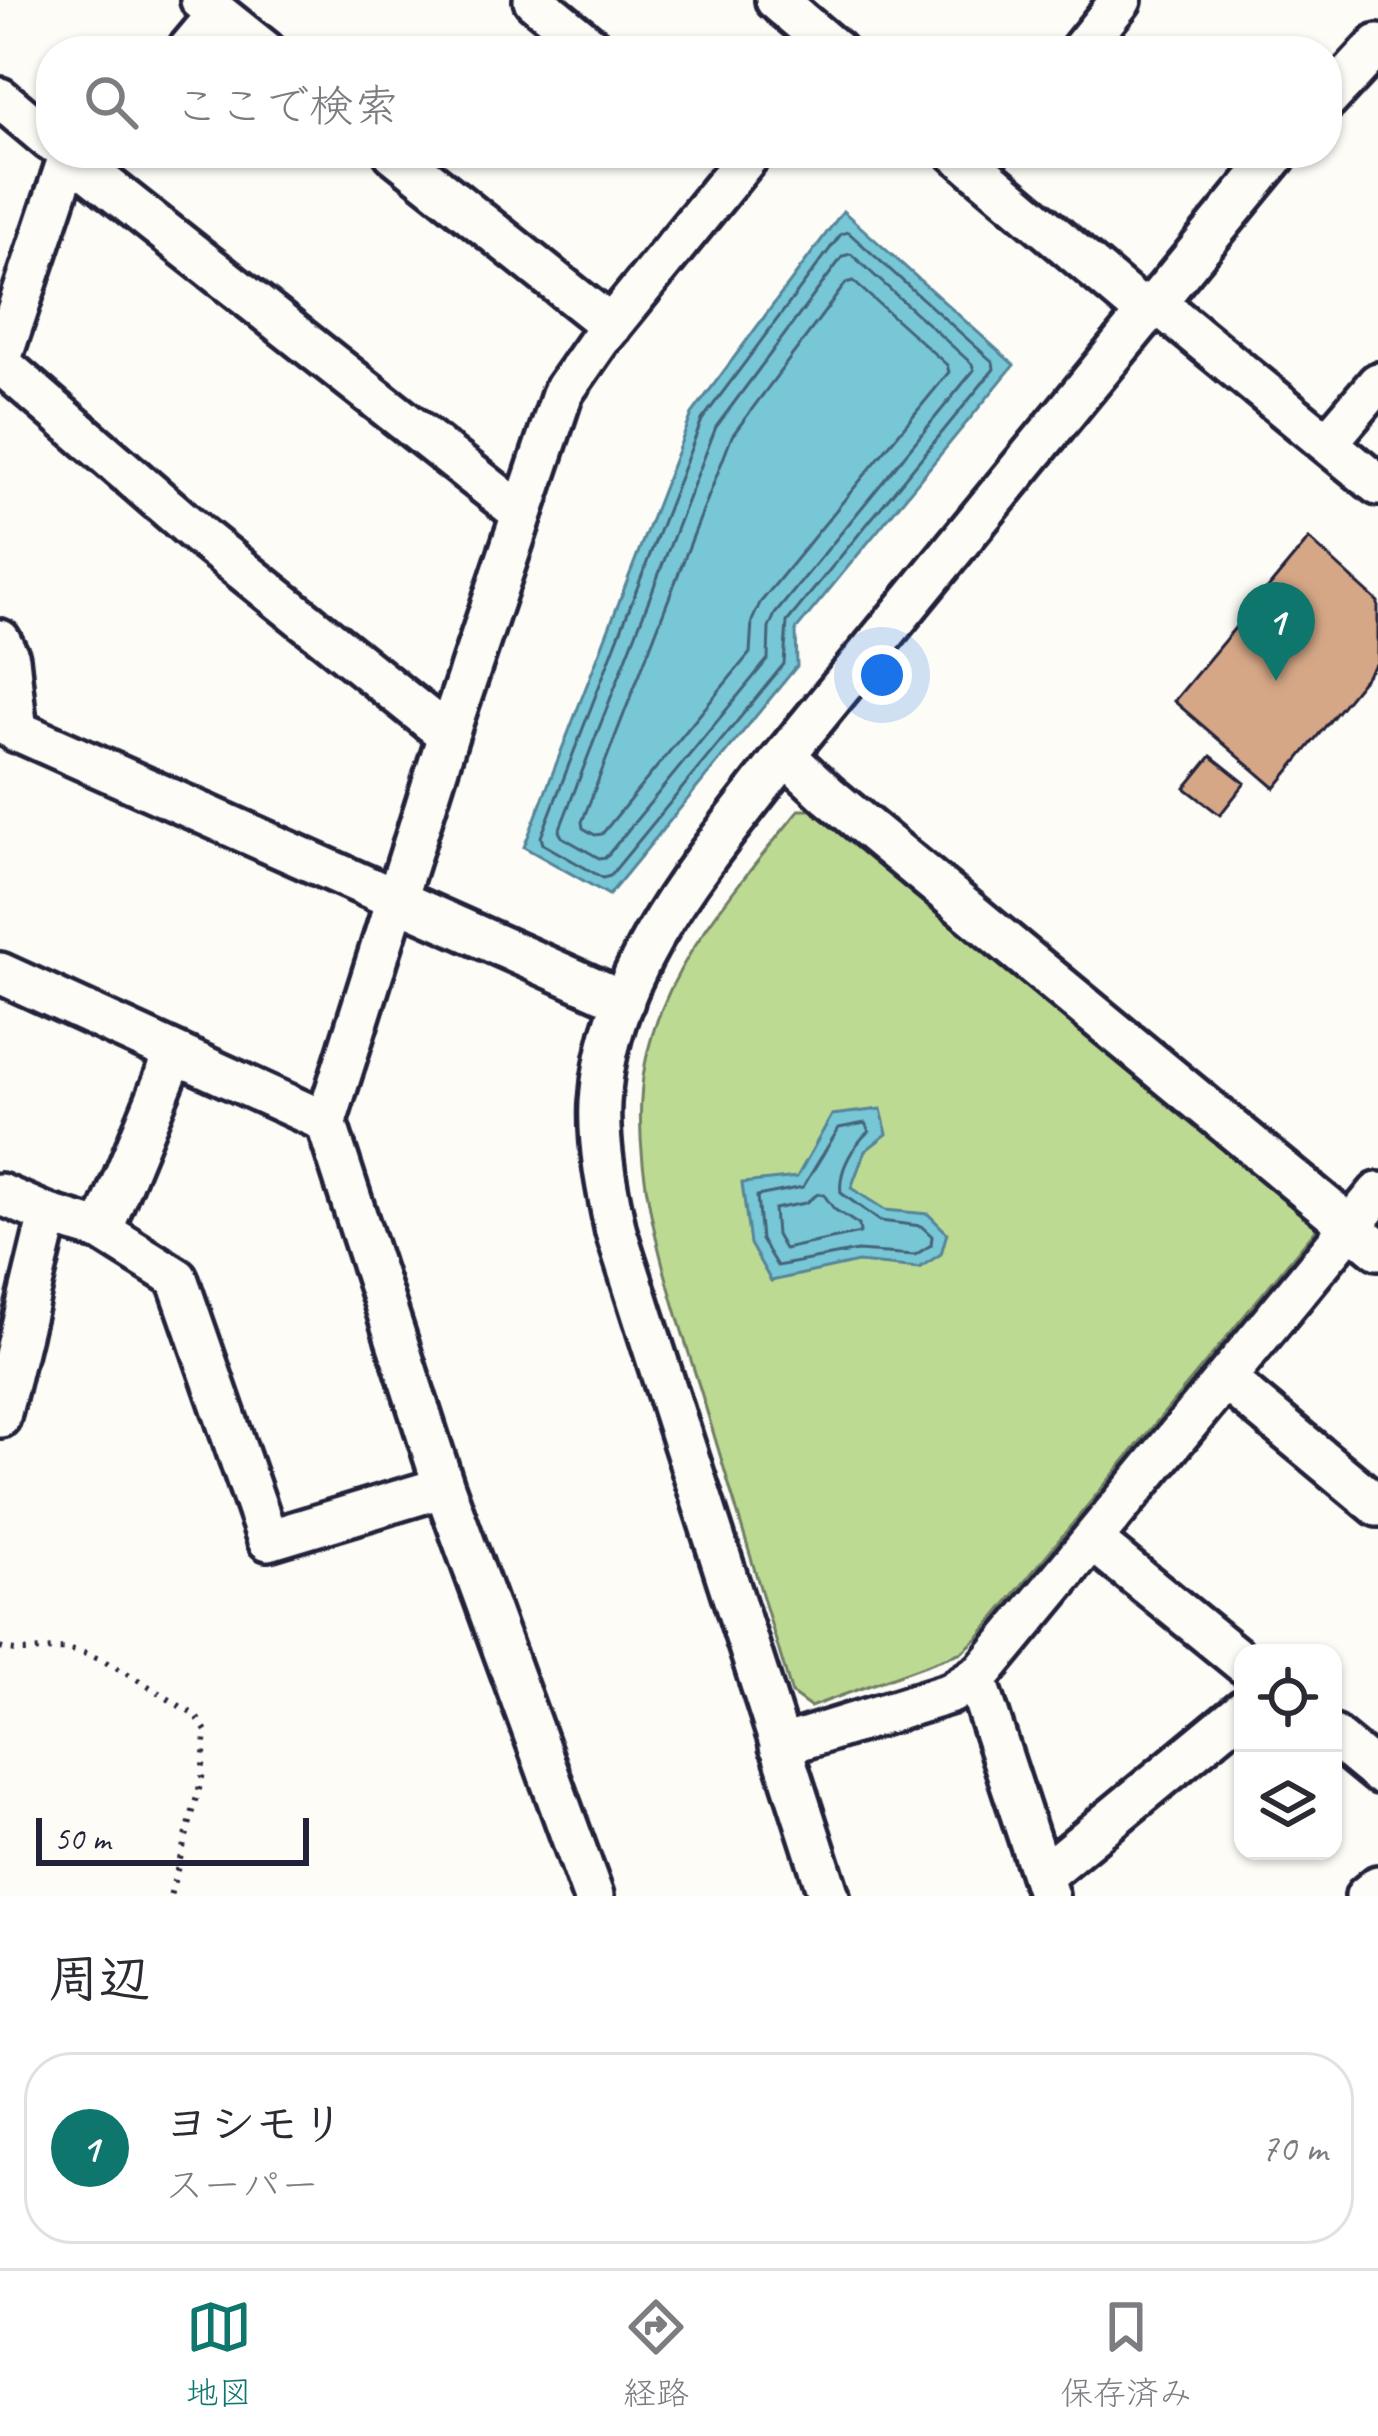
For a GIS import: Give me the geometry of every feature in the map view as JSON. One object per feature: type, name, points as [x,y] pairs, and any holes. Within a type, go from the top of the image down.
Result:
[{"type":"street","points":[[534,0],[578,36]]},
{"type":"street","points":[[776,0],[817,36]]},
{"type":"street","points":[[1090,36],[1114,2]]},
{"type":"street","points":[[195,36],[210,7],[246,36]]},
{"type":"street","points":[[1342,84],[1378,45]]},
{"type":"street","points":[[0,98],[36,125]]},
{"type":"street","points":[[69,168],[1,357],[200,536],[448,734]]},
{"type":"street","points":[[91,168],[521,514]]},
{"type":"street","points":[[413,168],[611,326]]},
{"type":"street","points":[[593,1896],[444,1487],[326,1122],[448,734],[563,392],[729,168]]},
{"type":"street","points":[[989,168],[1150,307],[1378,485]]},
{"type":"street","points":[[829,1896],[627,1274],[608,1195],[600,1103],[610,1046],[624,1001],[666,914],[785,755],[1266,168]]},
{"type":"street","points":[[1327,442],[1378,383]]},
{"type":"street","points":[[0,640],[9,658],[8,727],[624,1001]]},
{"type":"street","points":[[785,755],[1364,1237]]},
{"type":"street","points":[[0,974],[326,1122]]},
{"type":"street","points":[[101,1231],[176,1053]]},
{"type":"street","points":[[780,1746],[951,1693],[976,1677],[1225,1378],[1364,1237],[1378,1193]]},
{"type":"street","points":[[0,1194],[101,1231],[177,1278],[268,1540],[444,1487]]},
{"type":"street","points":[[0,1417],[49,1215]]},
{"type":"street","points":[[1225,1378],[1378,1506]]},
{"type":"street","points":[[1092,1540],[1234,1656]]},
{"type":"street","points":[[976,1677],[1045,1886],[1234,1718]]},
{"type":"street","points":[[1342,1743],[1378,1773]]},
{"type":"street","points":[[1366,1896],[1378,1886]]},
{"type":"path","points":[[0,1648],[90,1654],[195,1715],[206,1731],[202,1778],[170,1896]]},
{"type":"green space","points":[[799,810],[811,810],[1317,1217],[1317,1228],[978,1638],[962,1652],[810,1707],[792,1694],[667,1281],[647,1192],[641,1106],[645,1065],[668,994],[728,898]]},
{"type":"water","points":[[843,211],[1014,365],[796,630],[797,666],[609,895],[524,847],[692,414]]},
{"type":"water","points":[[881,1109],[887,1134],[865,1151],[851,1188],[885,1210],[928,1214],[947,1233],[941,1254],[919,1268],[858,1262],[771,1281],[750,1244],[742,1183],[797,1177],[832,1115]]},
{"type":"building","points":[[1309,539],[1378,602],[1378,662],[1275,788],[1174,701]]},
{"type":"building","points":[[1211,756],[1245,783],[1220,815],[1185,788]]},
{"type":"place","name":"ヨシモリ","points":[[1276,681]]}]
